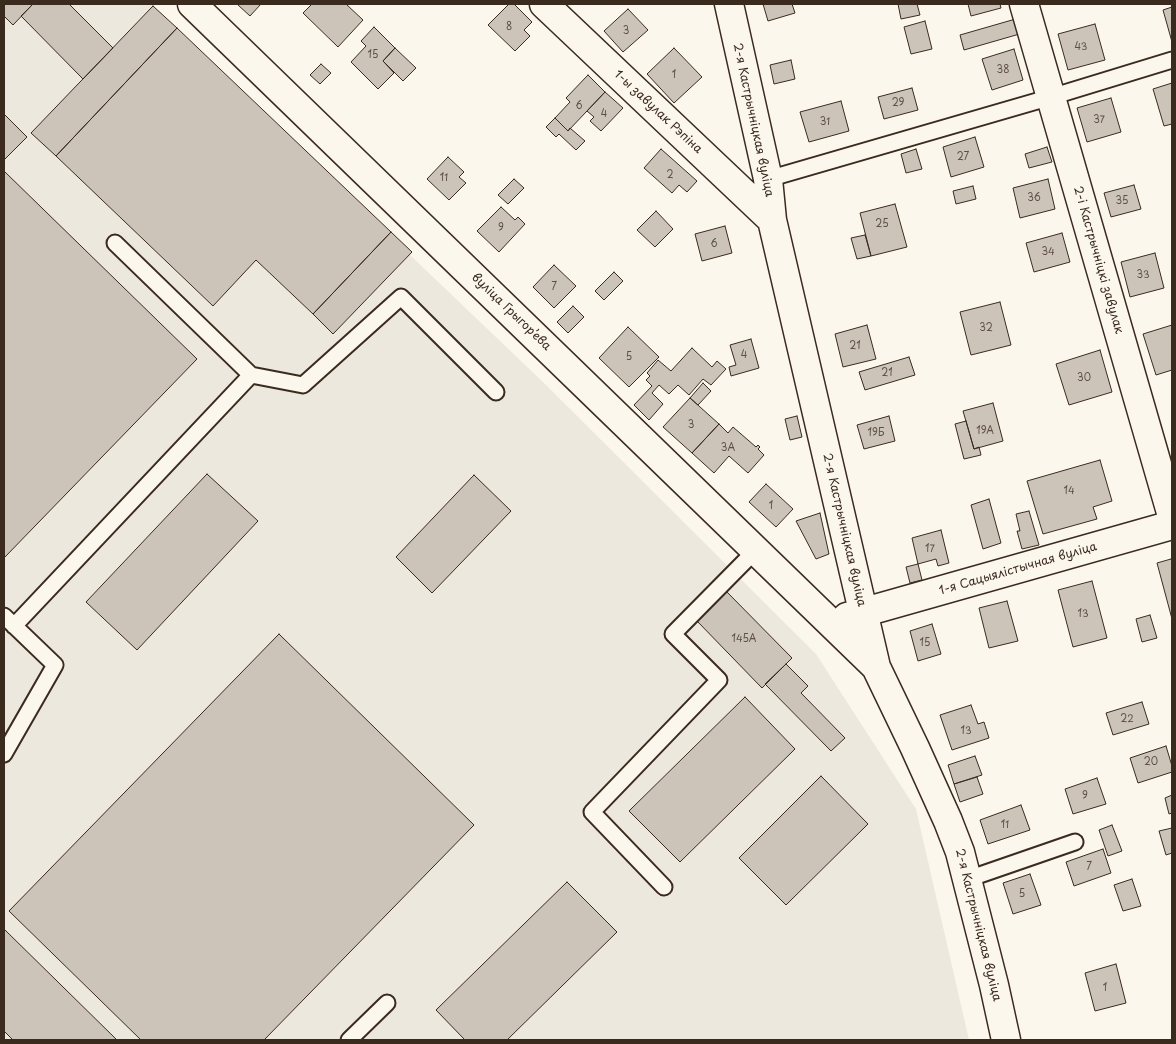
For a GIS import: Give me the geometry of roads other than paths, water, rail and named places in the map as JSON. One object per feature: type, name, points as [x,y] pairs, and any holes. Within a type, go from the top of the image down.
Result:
[{"type":"street","name":"вуліца Грыгорʼева","points":[[192,4],[876,667]]},
{"type":"street","name":"1-ы завулак Рэпіна","points":[[544,4],[772,220]]},
{"type":"street","name":"2-я Кастрычніцкая вуліца","points":[[729,4],[768,178],[772,220],[876,667],[915,748],[960,852],[994,984],[1006,1040]]},
{"type":"street","name":"2-і Кастрычніцкі завулак","points":[[1024,4],[1172,516]]},
{"type":"street","name":"1-я Сацыялістычная вуліца","points":[[863,613],[1172,525]]},
{"type":"street","points":[[830,621],[863,613]]},
{"type":"lane","points":[[768,178],[1051,98],[1172,60]]},
{"type":"lane","points":[[115,243],[251,375],[303,384],[401,297],[496,392]]},
{"type":"lane","points":[[4,754],[55,664],[9,621],[251,375]]},
{"type":"lane","points":[[664,887],[592,812],[719,680],[673,634],[756,550]]},
{"type":"lane","points":[[968,879],[1075,842]]},
{"type":"lane","points":[[349,1040],[387,1002]]}]
